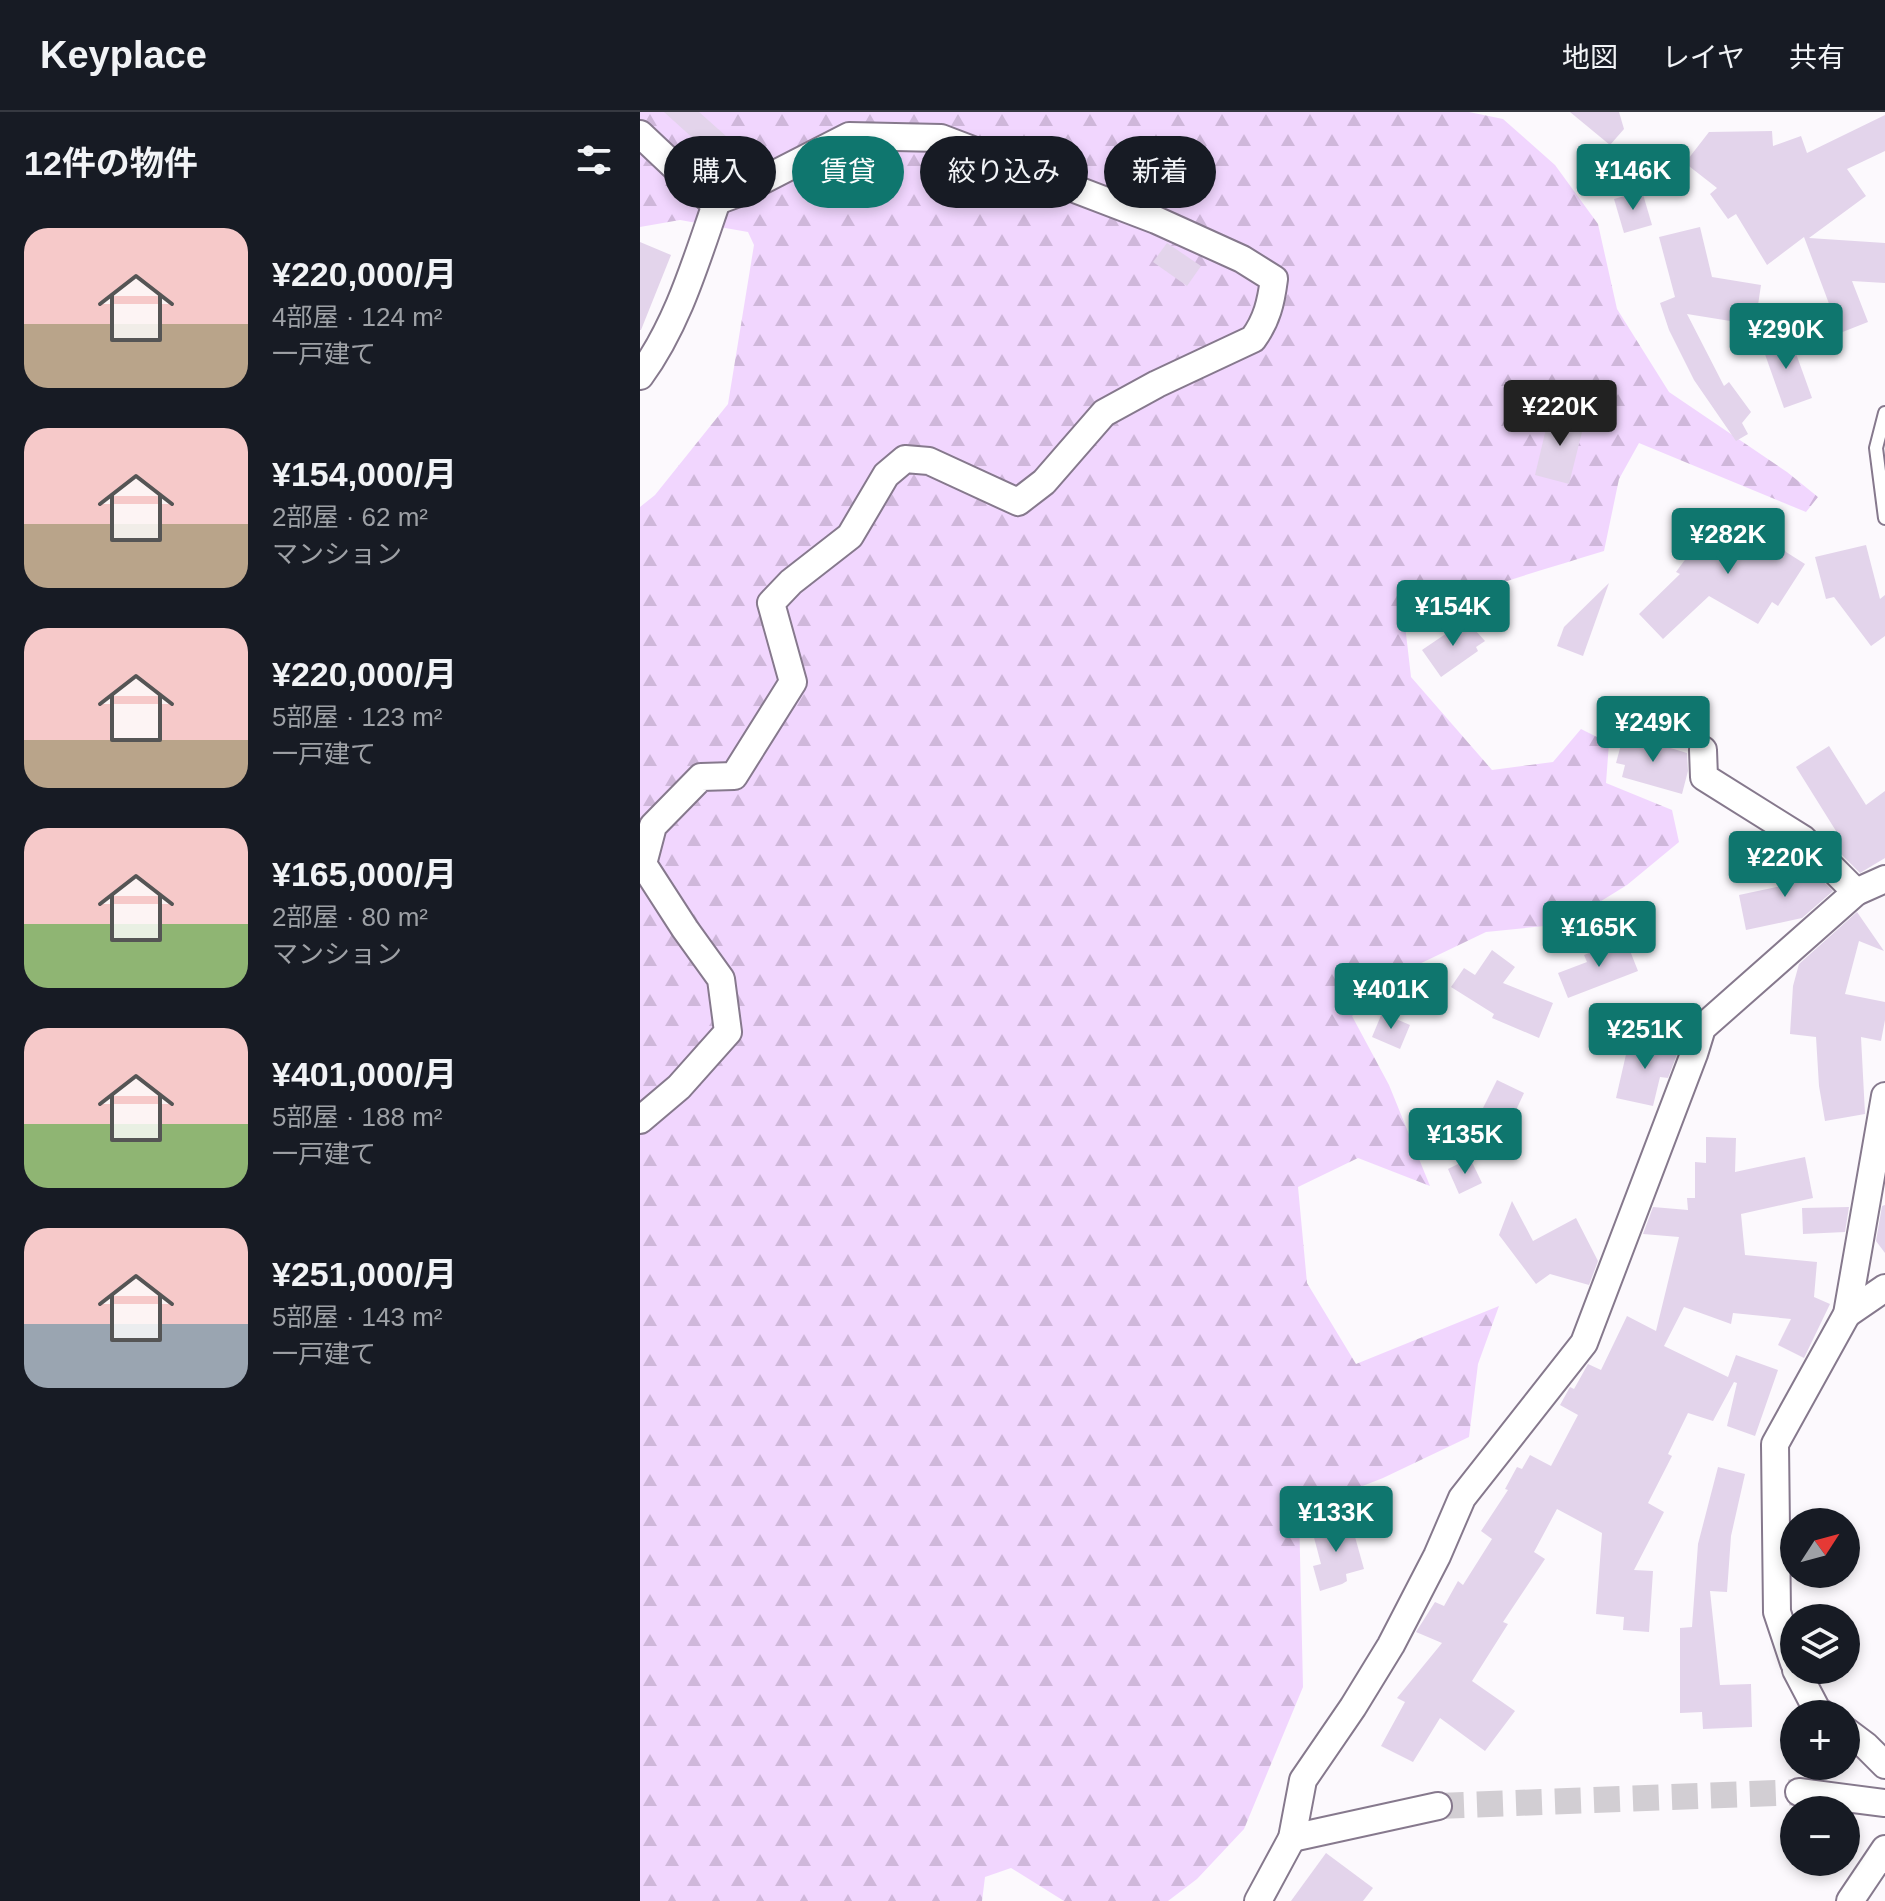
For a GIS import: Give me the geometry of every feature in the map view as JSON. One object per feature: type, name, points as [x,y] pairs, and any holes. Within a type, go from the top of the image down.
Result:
[{"type":"street","points":[[640,134],[664,157]]},
{"type":"street","points":[[640,1120],[679,1087],[728,1032],[721,979],[643,864],[653,826],[701,777],[734,776],[793,682],[771,603],[791,582],[850,536],[886,475],[905,459],[929,461],[1018,502],[1044,482],[1104,413],[1253,339],[1270,307],[1274,279],[1242,259],[1156,220],[941,138],[849,136],[776,173]]},
{"type":"street","points":[[640,376],[653,358],[681,303],[715,208]]},
{"type":"street","points":[[1703,750],[1704,777],[1803,839],[1856,892]]},
{"type":"street","points":[[1258,1901],[1292,1838],[1303,1780],[1391,1645],[1437,1556],[1462,1498],[1584,1343],[1702,1028],[1856,892],[1885,879]]},
{"type":"street","points":[[1780,1621],[1777,1612],[1775,1444],[1847,1314],[1885,1096]]},
{"type":"street","points":[[1847,1314],[1885,1288]]},
{"type":"street","points":[[1860,1742],[1885,1765]]},
{"type":"street","points":[[1799,1792],[1885,1803]]},
{"type":"street","points":[[1292,1838],[1438,1806]]},
{"type":"street","points":[[1850,1901],[1885,1849]]},
{"type":"lane","points":[[1885,413],[1876,448],[1885,518]]},
{"type":"green space","points":[[640,112],[1469,112],[1503,119],[1555,165],[1598,224],[1617,309],[1669,392],[1787,472],[1818,497],[1806,512],[1639,443],[1619,479],[1604,551],[1477,592],[1405,625],[1411,677],[1492,770],[1553,762],[1581,729],[1609,743],[1606,783],[1672,810],[1679,842],[1627,885],[1564,924],[1486,932],[1413,967],[1352,1016],[1389,1085],[1430,1186],[1358,1158],[1298,1187],[1307,1283],[1356,1364],[1499,1306],[1478,1364],[1469,1437],[1383,1478],[1299,1511],[1303,1687],[1244,1829],[1197,1879],[1168,1901],[1064,1901],[1011,1868],[985,1877],[982,1901],[640,1901],[640,507],[655,495],[728,404],[754,245],[748,232],[680,220],[640,227]]},
{"type":"building","points":[[664,112],[699,112],[726,136],[691,136]]},
{"type":"building","points":[[1570,112],[1619,112],[1624,129],[1610,145]]},
{"type":"building","points":[[1885,115],[1885,151],[1847,169],[1866,196],[1809,238],[1885,243],[1885,283],[1852,281],[1868,322],[1840,333],[1804,237],[1767,265],[1736,214],[1728,219],[1710,194],[1717,188],[1685,163],[1709,132],[1772,131],[1773,146],[1801,136],[1807,153]]},
{"type":"building","points":[[1642,191],[1652,225],[1624,233],[1614,199]]},
{"type":"building","points":[[1700,227],[1712,277],[1761,285],[1755,325],[1687,314],[1724,386],[1729,382],[1751,412],[1742,423],[1748,434],[1736,441],[1694,380],[1669,330],[1660,303],[1675,297],[1659,237]]},
{"type":"building","points":[[640,242],[671,255],[641,330],[640,330]]},
{"type":"building","points":[[1167,243],[1201,266],[1187,286],[1153,262]]},
{"type":"building","points":[[1789,334],[1812,398],[1784,408],[1761,343]]},
{"type":"building","points":[[1550,412],[1585,420],[1569,484],[1535,475]]},
{"type":"building","points":[[1758,511],[1786,552],[1805,564],[1778,606],[1772,602],[1758,624],[1709,596],[1663,639],[1639,614],[1680,574],[1676,572],[1709,527],[1720,536]]},
{"type":"building","points":[[1866,545],[1880,599],[1885,595],[1885,636],[1871,646],[1834,597],[1826,599],[1815,557]]},
{"type":"building","points":[[1609,583],[1583,656],[1557,646],[1564,627]]},
{"type":"building","points":[[1466,620],[1485,641],[1476,647],[1478,651],[1441,677],[1422,650]]},
{"type":"building","points":[[1624,734],[1687,753],[1688,771],[1682,794],[1622,777],[1625,765],[1616,763]]},
{"type":"building","points":[[1829,746],[1866,805],[1885,791],[1885,858],[1860,873],[1833,846],[1841,839],[1796,767]]},
{"type":"building","points":[[1806,864],[1833,891],[1802,918],[1746,930],[1739,895],[1790,884],[1785,870]]},
{"type":"building","points":[[1857,912],[1884,951],[1859,941],[1845,994],[1885,1002],[1885,1020],[1881,1041],[1861,1037],[1865,1114],[1825,1121],[1816,1037],[1790,1034],[1793,986],[1799,964]]},
{"type":"building","points":[[1625,938],[1638,971],[1568,998],[1558,973],[1587,962],[1584,955]]},
{"type":"building","points":[[1492,950],[1515,967],[1503,983],[1553,1003],[1539,1038],[1492,1018],[1494,1014],[1451,987],[1464,968],[1475,975]]},
{"type":"building","points":[[1382,1013],[1410,1025],[1400,1049],[1372,1037]]},
{"type":"building","points":[[1630,1037],[1679,1049],[1668,1078],[1660,1077],[1653,1106],[1616,1098]]},
{"type":"building","points":[[1497,1080],[1524,1093],[1511,1121],[1483,1108]]},
{"type":"building","points":[[1706,1137],[1736,1138],[1735,1172],[1805,1157],[1813,1198],[1741,1214],[1745,1255],[1817,1262],[1814,1297],[1830,1304],[1804,1358],[1778,1345],[1791,1319],[1733,1313],[1731,1324],[1684,1307],[1664,1346],[1728,1377],[1736,1355],[1778,1370],[1755,1436],[1727,1426],[1737,1383],[1734,1382],[1713,1421],[1688,1413],[1668,1454],[1672,1456],[1648,1503],[1664,1512],[1634,1570],[1653,1571],[1649,1632],[1623,1630],[1624,1617],[1596,1614],[1602,1533],[1557,1509],[1534,1552],[1545,1559],[1503,1622],[1508,1624],[1472,1681],[1515,1711],[1485,1751],[1440,1718],[1413,1762],[1381,1746],[1405,1702],[1397,1698],[1442,1643],[1416,1632],[1435,1602],[1444,1606],[1458,1581],[1463,1585],[1492,1539],[1481,1531],[1508,1490],[1505,1489],[1517,1467],[1522,1469],[1530,1455],[1551,1466],[1578,1415],[1560,1405],[1570,1387],[1574,1389],[1588,1364],[1601,1370],[1627,1316],[1656,1331],[1679,1237],[1643,1234],[1653,1207],[1688,1210],[1687,1198],[1695,1198],[1695,1162],[1706,1163]]},
{"type":"building","points":[[1470,1158],[1482,1183],[1459,1194],[1448,1169]]},
{"type":"building","points":[[1512,1201],[1533,1241],[1576,1218],[1598,1261],[1589,1285],[1550,1274],[1536,1284],[1499,1235]]},
{"type":"building","points":[[1885,1205],[1885,1253],[1876,1241],[1882,1206]]},
{"type":"building","points":[[1849,1207],[1845,1232],[1803,1234],[1802,1208]]},
{"type":"building","points":[[1718,1467],[1745,1474],[1731,1536],[1727,1592],[1710,1591],[1720,1685],[1751,1684],[1752,1727],[1703,1729],[1702,1712],[1680,1713],[1680,1628],[1692,1627],[1698,1544]]},
{"type":"building","points":[[1350,1519],[1364,1569],[1346,1574],[1347,1581],[1342,1584],[1320,1591],[1313,1566],[1321,1564],[1312,1530]]},
{"type":"building","points":[[1326,1853],[1373,1888],[1363,1901],[1291,1901]]},
{"type":"tunnel","points":[[1438,1806],[1799,1792]]}]
